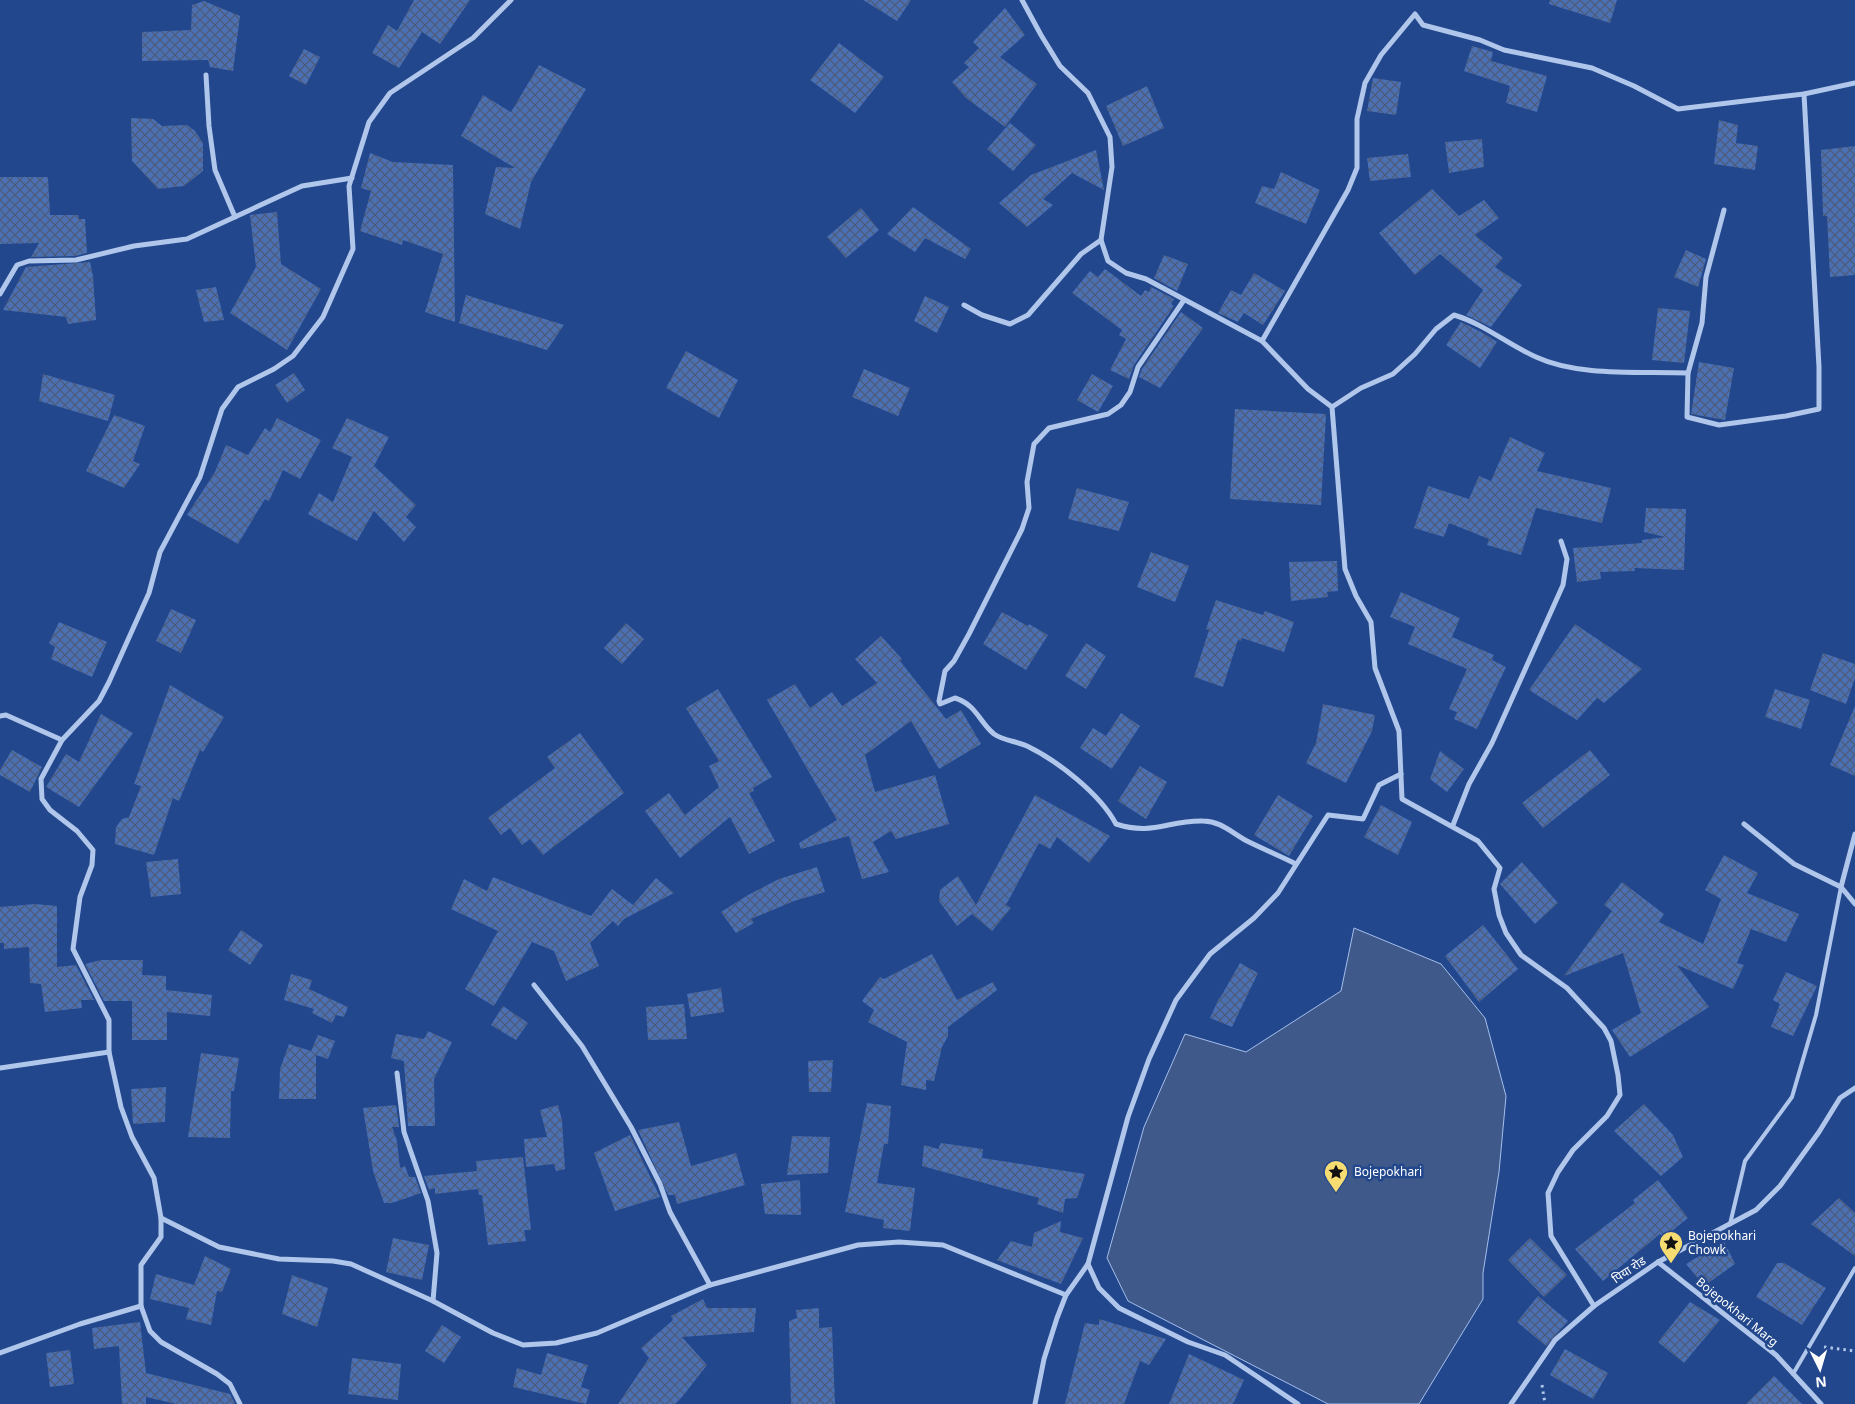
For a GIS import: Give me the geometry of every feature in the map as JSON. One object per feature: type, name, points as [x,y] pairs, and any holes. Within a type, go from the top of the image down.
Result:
[{"type":"street","points":[[240,1404],[230,1384],[224,1379],[161,1342],[150,1331],[142,1306],[141,1265],[162,1237],[161,1218],[154,1178],[132,1137],[124,1114],[109,1052],[109,1020],[73,948],[80,897],[92,865],[93,850],[77,831],[50,810],[42,799],[41,780],[62,740],[99,701],[109,682],[149,593],[160,552],[200,477],[222,408],[231,393],[238,387],[274,369],[293,356],[323,317],[353,249],[349,186],[369,122],[390,93],[474,38],[511,0]]},
{"type":"street","points":[[1022,0],[1060,66],[1088,93],[1110,137],[1112,167],[1101,240],[1108,261],[1126,273],[1146,279],[1262,342],[1308,389],[1332,407],[1345,569],[1356,596],[1371,622],[1375,668],[1399,731],[1402,799],[1453,825],[1478,841],[1500,868],[1494,888],[1499,915],[1506,933],[1521,955],[1567,988],[1604,1028],[1611,1041],[1620,1095],[1607,1116],[1573,1150],[1558,1172],[1548,1193],[1551,1236],[1594,1306]]},
{"type":"street","points":[[1262,342],[1348,190],[1357,168],[1357,119],[1365,83],[1382,55],[1414,14],[1423,25],[1480,40],[1504,50],[1592,68],[1634,86],[1678,109],[1804,94],[1855,83]]},
{"type":"street","points":[[206,75],[209,126],[215,170],[235,217]]},
{"type":"street","points":[[1724,210],[1706,277],[1702,323],[1688,373],[1687,417],[1719,425],[1786,416],[1819,409],[1819,367],[1804,94]]},
{"type":"street","points":[[0,294],[17,265],[29,261],[76,260],[134,246],[187,239],[302,186],[352,178]]},
{"type":"street","points":[[964,305],[982,315],[1010,324],[1028,315],[1081,254],[1101,240]]},
{"type":"street","points":[[1184,300],[1138,367],[1130,392],[1121,404],[1108,414],[1049,428],[1034,444],[1027,482],[1029,508],[1022,530],[969,634],[954,661],[945,671],[939,701],[940,704],[955,698],[960,699],[974,708],[994,733],[1010,742],[1025,745],[1052,762],[1072,776],[1108,808],[1116,824],[1132,829],[1151,830],[1173,824],[1204,820],[1228,827],[1246,840],[1296,864]]},
{"type":"street","points":[[1332,407],[1361,388],[1393,374],[1415,354],[1436,330],[1454,316],[1475,322],[1536,358],[1574,369],[1688,373]]},
{"type":"street","points":[[1453,825],[1469,784],[1492,743],[1563,585],[1567,558],[1561,541]]},
{"type":"street","points":[[0,716],[6,716],[62,740]]},
{"type":"street","points":[[1035,1404],[1044,1359],[1066,1295],[1088,1264],[1128,1117],[1149,1059],[1176,1000],[1210,954],[1254,918],[1278,894],[1328,815],[1363,819],[1379,785],[1401,774]]},
{"type":"street","points":[[1744,824],[1794,864],[1841,887],[1855,904]]},
{"type":"street","points":[[1841,887],[1855,834]]},
{"type":"street","points":[[534,984],[582,1046],[631,1127],[654,1169],[670,1212],[710,1285]]},
{"type":"street","points":[[0,1068],[109,1052]]},
{"type":"street","points":[[397,1073],[404,1132],[428,1201],[438,1253],[433,1301]]},
{"type":"street","name":"पिया रोड","points":[[1511,1404],[1556,1340],[1594,1306],[1658,1262],[1756,1210],[1780,1186],[1819,1132],[1840,1098],[1855,1088]]},
{"type":"street","points":[[161,1218],[219,1247],[279,1259],[333,1261],[351,1264],[433,1301],[493,1333],[523,1345],[556,1343],[597,1333],[710,1285],[858,1245],[899,1242],[943,1245],[1066,1295]]},
{"type":"street","name":"Bojepokhari Marg","points":[[1658,1262],[1776,1355],[1820,1404]]},
{"type":"street","points":[[1088,1264],[1099,1288],[1119,1308],[1188,1342],[1225,1355],[1298,1404]]},
{"type":"street","points":[[0,1353],[80,1324],[142,1306]]},
{"type":"lane","points":[[1730,1224],[1745,1162],[1792,1097],[1816,1015],[1841,887]]},
{"type":"lane","points":[[1793,1374],[1855,1268]]},
{"type":"water","points":[[1354,928],[1441,964],[1485,1018],[1506,1096],[1499,1172],[1483,1273],[1483,1299],[1419,1404],[1328,1404],[1128,1301],[1107,1258],[1144,1127],[1185,1034],[1246,1052],[1341,991]]},
{"type":"building","points":[[414,0],[470,0],[440,44],[422,32],[399,68],[372,53],[388,25],[397,31]]},
{"type":"building","points":[[863,0],[911,0],[897,21]]},
{"type":"building","points":[[1550,0],[1617,0],[1610,23],[1549,4]]},
{"type":"building","points":[[204,1],[240,16],[233,71],[210,67],[208,60],[142,61],[142,32],[191,30],[192,5]]},
{"type":"building","points":[[1005,8],[1025,35],[1000,57],[1037,84],[1005,127],[966,98],[952,82],[969,67],[964,63],[979,48],[973,42]]},
{"type":"building","points":[[839,43],[884,77],[855,113],[810,80]]},
{"type":"building","points":[[1472,46],[1493,52],[1491,61],[1547,76],[1537,112],[1506,103],[1510,86],[1464,71]]},
{"type":"building","points":[[304,49],[320,57],[306,85],[289,76]]},
{"type":"building","points":[[539,65],[586,89],[531,182],[520,229],[485,214],[496,167],[515,168],[461,136],[483,95],[511,112]]},
{"type":"building","points":[[1373,78],[1401,82],[1396,115],[1367,111]]},
{"type":"building","points":[[1147,86],[1164,128],[1123,146],[1106,106]]},
{"type":"building","points":[[131,118],[153,119],[162,126],[187,125],[195,131],[203,143],[203,171],[184,186],[158,189],[132,161]]},
{"type":"building","points":[[1719,120],[1738,125],[1736,143],[1758,146],[1755,170],[1714,164]]},
{"type":"building","points":[[1010,123],[1036,145],[1013,171],[987,149]]},
{"type":"building","points":[[1482,139],[1484,167],[1449,173],[1445,142]]},
{"type":"building","points":[[1855,146],[1855,275],[1830,277],[1827,216],[1823,216],[1821,150]]},
{"type":"building","points":[[1096,150],[1104,190],[1072,173],[1043,199],[1053,205],[1027,227],[999,203],[1031,175]]},
{"type":"building","points":[[370,153],[393,162],[453,165],[455,322],[425,312],[443,254],[403,240],[402,245],[360,231],[371,191],[361,188]]},
{"type":"building","points":[[1408,154],[1411,177],[1370,181],[1367,158]]},
{"type":"building","points":[[1281,172],[1320,190],[1306,224],[1255,203],[1262,186],[1274,189]]},
{"type":"building","points":[[0,177],[48,177],[50,215],[78,215],[79,219],[85,219],[87,253],[75,256],[31,257],[39,243],[0,244]]},
{"type":"building","points":[[1432,189],[1459,216],[1484,200],[1499,218],[1475,235],[1503,258],[1495,267],[1522,285],[1491,327],[1466,315],[1483,290],[1440,254],[1415,275],[1379,233]]},
{"type":"building","points":[[913,207],[971,249],[965,259],[925,238],[915,252],[887,234]]},
{"type":"building","points":[[861,208],[879,230],[846,258],[827,237]]},
{"type":"building","points":[[277,212],[281,264],[321,289],[287,350],[230,313],[256,267],[250,215]]},
{"type":"building","points":[[1686,250],[1706,259],[1698,287],[1674,277]]},
{"type":"building","points":[[1164,255],[1188,264],[1177,291],[1154,278]]},
{"type":"building","points":[[90,262],[93,276],[96,320],[68,324],[66,317],[3,310],[26,267]]},
{"type":"building","points":[[1105,269],[1141,296],[1145,290],[1149,292],[1151,287],[1174,299],[1171,304],[1174,306],[1134,365],[1129,379],[1110,370],[1126,339],[1119,335],[1122,330],[1072,293],[1090,271],[1098,277]]},
{"type":"building","points":[[1254,273],[1285,291],[1263,325],[1244,313],[1238,322],[1218,313],[1231,290],[1241,295]]},
{"type":"building","points":[[216,287],[224,320],[204,322],[196,290]]},
{"type":"building","points":[[466,295],[564,325],[547,350],[459,323]]},
{"type":"building","points":[[925,296],[949,307],[937,333],[914,321]]},
{"type":"building","points":[[1658,308],[1690,311],[1684,363],[1652,360]]},
{"type":"building","points":[[1181,312],[1203,328],[1160,388],[1139,377],[1142,369]]},
{"type":"building","points":[[1461,322],[1497,342],[1480,368],[1446,345]]},
{"type":"building","points":[[686,351],[738,380],[719,418],[666,388]]},
{"type":"building","points":[[1699,362],[1734,368],[1725,420],[1691,414]]},
{"type":"building","points":[[864,369],[910,388],[898,416],[852,397]]},
{"type":"building","points":[[294,373],[305,390],[287,403],[275,385]]},
{"type":"building","points":[[43,374],[115,395],[108,421],[39,401]]},
{"type":"building","points":[[1092,374],[1113,386],[1098,412],[1077,400]]},
{"type":"building","points":[[1235,409],[1326,414],[1321,505],[1230,499]]},
{"type":"building","points":[[114,415],[145,426],[133,461],[140,464],[124,488],[86,471]]},
{"type":"building","points":[[277,418],[321,440],[300,479],[283,470],[269,501],[265,499],[238,544],[187,515],[215,472],[226,445],[248,455],[265,428],[270,432]]},
{"type":"building","points":[[347,418],[389,437],[374,466],[416,505],[406,517],[416,527],[404,542],[374,511],[357,541],[308,514],[319,493],[333,502],[352,457],[332,448]]},
{"type":"building","points":[[1510,437],[1545,453],[1537,471],[1611,488],[1602,523],[1536,508],[1521,555],[1487,545],[1489,539],[1449,523],[1444,537],[1414,528],[1428,486],[1469,499],[1479,476],[1491,481]]},
{"type":"building","points":[[1077,488],[1129,502],[1119,531],[1068,519]]},
{"type":"building","points":[[1646,508],[1686,509],[1684,570],[1634,568],[1635,571],[1600,572],[1601,579],[1577,582],[1573,548],[1642,543],[1642,540],[1665,537],[1644,532]]},
{"type":"building","points":[[1151,552],[1189,566],[1175,602],[1137,587]]},
{"type":"building","points":[[1337,561],[1338,591],[1327,592],[1328,597],[1291,601],[1289,562]]},
{"type":"building","points":[[1401,592],[1460,618],[1452,637],[1494,655],[1492,660],[1506,667],[1477,729],[1454,719],[1457,712],[1449,709],[1467,669],[1408,644],[1415,627],[1390,617]]},
{"type":"building","points":[[1216,600],[1263,615],[1265,611],[1294,622],[1284,652],[1242,638],[1241,641],[1238,640],[1223,687],[1194,677],[1209,630],[1206,629]]},
{"type":"building","points":[[171,609],[196,620],[181,653],[156,641]]},
{"type":"building","points":[[1002,612],[1048,635],[1026,670],[983,644]]},
{"type":"building","points":[[59,622],[107,642],[92,677],[51,659],[55,647],[49,643]]},
{"type":"building","points":[[626,623],[644,639],[622,664],[604,648]]},
{"type":"building","points":[[1575,624],[1642,669],[1604,703],[1597,698],[1577,720],[1529,690]]},
{"type":"building","points":[[881,636],[902,659],[900,661],[946,719],[961,710],[981,744],[939,769],[911,721],[865,755],[875,792],[935,775],[949,824],[896,839],[891,831],[873,842],[889,872],[862,879],[849,836],[801,849],[799,843],[837,820],[767,700],[795,684],[810,708],[832,692],[842,706],[877,683],[855,659]]},
{"type":"building","points":[[1086,643],[1106,656],[1086,689],[1065,676]]},
{"type":"building","points":[[1823,653],[1855,664],[1855,678],[1846,704],[1810,690]]},
{"type":"building","points":[[170,685],[224,717],[203,752],[200,750],[179,801],[173,798],[154,855],[115,844],[116,827],[122,819],[129,817],[141,786],[134,784]]},
{"type":"building","points":[[718,689],[772,777],[753,788],[754,791],[749,793],[775,841],[749,854],[730,817],[680,858],[645,811],[669,793],[685,815],[719,787],[709,766],[719,761],[686,708]]},
{"type":"building","points":[[1775,689],[1810,700],[1801,729],[1765,717]]},
{"type":"building","points":[[1323,704],[1375,715],[1372,731],[1346,783],[1306,763],[1316,743]]},
{"type":"building","points":[[1855,706],[1855,776],[1830,765]]},
{"type":"building","points":[[1121,713],[1140,726],[1112,769],[1080,748],[1093,728],[1106,736]]},
{"type":"building","points":[[101,714],[133,733],[79,807],[46,787],[66,754],[79,762]]},
{"type":"building","points":[[580,733],[624,793],[543,855],[530,839],[522,845],[510,828],[501,835],[488,818],[555,768],[547,757]]},
{"type":"building","points":[[12,750],[42,767],[30,792],[0,775],[0,770]]},
{"type":"building","points":[[1590,750],[1610,775],[1543,828],[1522,803]]},
{"type":"building","points":[[1440,751],[1464,769],[1447,792],[1430,779]]},
{"type":"building","points":[[1140,766],[1167,782],[1146,819],[1118,801]]},
{"type":"building","points":[[1035,795],[1110,836],[1089,863],[1057,837],[1050,849],[1039,843],[1006,905],[1011,908],[992,931],[972,914],[957,926],[939,901],[940,890],[958,876],[976,905]]},
{"type":"building","points":[[1278,795],[1313,816],[1289,856],[1254,835]]},
{"type":"building","points":[[1381,805],[1412,822],[1398,855],[1364,837]]},
{"type":"building","points":[[1724,855],[1758,873],[1747,893],[1799,914],[1786,942],[1751,929],[1737,963],[1744,965],[1733,989],[1677,965],[1709,1007],[1630,1057],[1612,1030],[1641,1013],[1623,953],[1564,976],[1612,911],[1604,905],[1622,882],[1664,914],[1659,922],[1703,944],[1721,899],[1705,890]]},
{"type":"building","points":[[178,859],[181,894],[151,897],[146,862]]},
{"type":"building","points":[[1522,862],[1558,903],[1535,924],[1500,884]]},
{"type":"building","points":[[817,867],[825,892],[794,901],[751,919],[754,923],[736,933],[721,912],[779,879]]},
{"type":"building","points":[[493,877],[591,916],[612,889],[633,905],[656,878],[674,893],[624,919],[618,926],[613,921],[590,943],[599,966],[566,981],[554,951],[532,942],[494,1006],[465,989],[498,931],[451,909],[464,879],[487,891]]},
{"type":"building","points":[[35,904],[57,906],[57,967],[76,965],[94,1000],[81,1000],[82,1008],[45,1012],[41,984],[30,983],[29,947],[4,949],[4,943],[0,943],[0,907]]},
{"type":"building","points":[[1483,925],[1518,969],[1479,1002],[1445,956]]},
{"type":"building","points":[[241,930],[263,945],[250,965],[228,950]]},
{"type":"building","points":[[932,954],[957,1000],[993,982],[997,990],[948,1027],[948,1036],[942,1047],[934,1081],[926,1080],[926,1090],[901,1085],[907,1042],[868,1022],[874,1010],[862,1001],[880,977],[884,979]]},
{"type":"building","points":[[101,960],[143,960],[142,975],[166,976],[166,990],[212,995],[210,1016],[167,1012],[167,1040],[132,1040],[132,1001],[104,1001],[85,964]]},
{"type":"building","points":[[1240,963],[1258,973],[1232,1027],[1210,1018],[1219,998]]},
{"type":"building","points":[[1786,972],[1817,986],[1793,1036],[1771,1027],[1780,1004],[1773,1000]]},
{"type":"building","points":[[291,974],[312,980],[309,989],[348,1007],[344,1017],[336,1015],[332,1023],[312,1013],[314,1009],[284,1000]]},
{"type":"building","points":[[721,988],[724,1012],[691,1017],[687,994]]},
{"type":"building","points":[[684,1004],[687,1039],[648,1040],[646,1007]]},
{"type":"building","points":[[503,1006],[528,1023],[516,1040],[491,1025]]},
{"type":"building","points":[[428,1031],[452,1042],[434,1079],[435,1126],[408,1126],[404,1061],[391,1058],[396,1034],[424,1039]]},
{"type":"building","points":[[318,1035],[335,1041],[328,1059],[316,1055],[316,1099],[279,1099],[280,1069],[289,1044],[311,1051]]},
{"type":"building","points":[[201,1053],[239,1058],[234,1091],[231,1091],[230,1138],[188,1137]]},
{"type":"building","points":[[833,1060],[831,1092],[809,1092],[808,1061]]},
{"type":"building","points":[[166,1087],[165,1122],[133,1124],[131,1089]]},
{"type":"building","points":[[867,1103],[891,1106],[888,1144],[884,1144],[877,1183],[915,1188],[910,1231],[883,1228],[884,1220],[845,1212]]},
{"type":"building","points":[[1644,1104],[1673,1135],[1683,1157],[1661,1176],[1614,1131]]},
{"type":"building","points":[[396,1105],[399,1127],[392,1127],[397,1141],[400,1168],[405,1166],[409,1177],[415,1177],[421,1193],[392,1203],[384,1203],[373,1171],[363,1108]]},
{"type":"building","points":[[558,1105],[562,1120],[565,1169],[556,1171],[554,1164],[526,1167],[524,1139],[547,1137],[540,1110]]},
{"type":"building","points":[[679,1122],[691,1166],[736,1153],[745,1185],[677,1204],[675,1195],[668,1195],[638,1130]]},
{"type":"building","points":[[630,1135],[660,1197],[615,1211],[594,1153]]},
{"type":"building","points":[[792,1136],[830,1137],[828,1173],[787,1175]]},
{"type":"building","points":[[941,1143],[983,1149],[982,1158],[1085,1174],[1077,1198],[1065,1199],[1063,1213],[1037,1204],[1039,1198],[922,1166],[924,1145],[938,1149]]},
{"type":"building","points":[[523,1157],[531,1230],[524,1230],[526,1241],[488,1245],[482,1195],[479,1195],[478,1189],[435,1194],[435,1188],[429,1190],[424,1176],[477,1171],[476,1161]]},
{"type":"building","points":[[800,1180],[801,1215],[765,1214],[761,1184]]},
{"type":"building","points":[[1658,1180],[1688,1218],[1663,1238],[1660,1234],[1603,1281],[1575,1249],[1635,1203],[1633,1200]]},
{"type":"building","points":[[1839,1198],[1855,1213],[1855,1256],[1811,1224]]},
{"type":"building","points":[[1061,1221],[1060,1232],[1083,1238],[1061,1284],[997,1260],[1011,1241],[1032,1247],[1034,1233]]},
{"type":"building","points":[[393,1238],[429,1245],[422,1280],[386,1272]]},
{"type":"building","points":[[1530,1238],[1567,1275],[1544,1297],[1508,1260]]},
{"type":"building","points":[[1724,1241],[1735,1264],[1704,1286],[1686,1264]]},
{"type":"building","points":[[205,1256],[231,1269],[222,1292],[217,1291],[211,1325],[186,1319],[189,1308],[150,1299],[156,1274],[194,1285]]},
{"type":"building","points":[[1777,1263],[1784,1263],[1826,1288],[1802,1325],[1756,1297]]},
{"type":"building","points":[[292,1275],[328,1288],[317,1327],[282,1314]]},
{"type":"building","points":[[1538,1296],[1568,1321],[1546,1346],[1517,1322]]},
{"type":"building","points":[[703,1299],[707,1308],[756,1308],[754,1332],[682,1337],[707,1365],[682,1397],[675,1404],[618,1404],[649,1358],[641,1348],[673,1320],[671,1316]]},
{"type":"building","points":[[1690,1302],[1720,1320],[1684,1363],[1658,1342]]},
{"type":"building","points":[[819,1308],[819,1328],[832,1327],[835,1404],[791,1404],[789,1321],[797,1318],[796,1310]]},
{"type":"building","points":[[1099,1319],[1166,1339],[1149,1365],[1140,1361],[1124,1404],[1065,1404],[1085,1323],[1099,1325]]},
{"type":"building","points":[[140,1322],[146,1373],[230,1394],[235,1404],[176,1404],[146,1397],[146,1404],[122,1404],[119,1346],[94,1349],[92,1328]]},
{"type":"building","points":[[442,1325],[461,1337],[444,1363],[425,1351]]},
{"type":"building","points":[[1565,1349],[1608,1373],[1593,1399],[1550,1375]]},
{"type":"building","points":[[70,1350],[74,1384],[50,1387],[46,1353]]},
{"type":"building","points":[[547,1353],[588,1365],[581,1387],[590,1390],[586,1404],[513,1387],[517,1368],[541,1375]]},
{"type":"building","points":[[1189,1354],[1244,1380],[1233,1404],[1169,1404]]},
{"type":"building","points":[[352,1358],[401,1364],[398,1400],[348,1394]]},
{"type":"building","points":[[1774,1376],[1802,1404],[1746,1404]]},
{"type":"place","name":"Bojepokhari","points":[[1336,1193]]},
{"type":"place","name":"Bojepokhari Chowk","points":[[1671,1264]]}]
